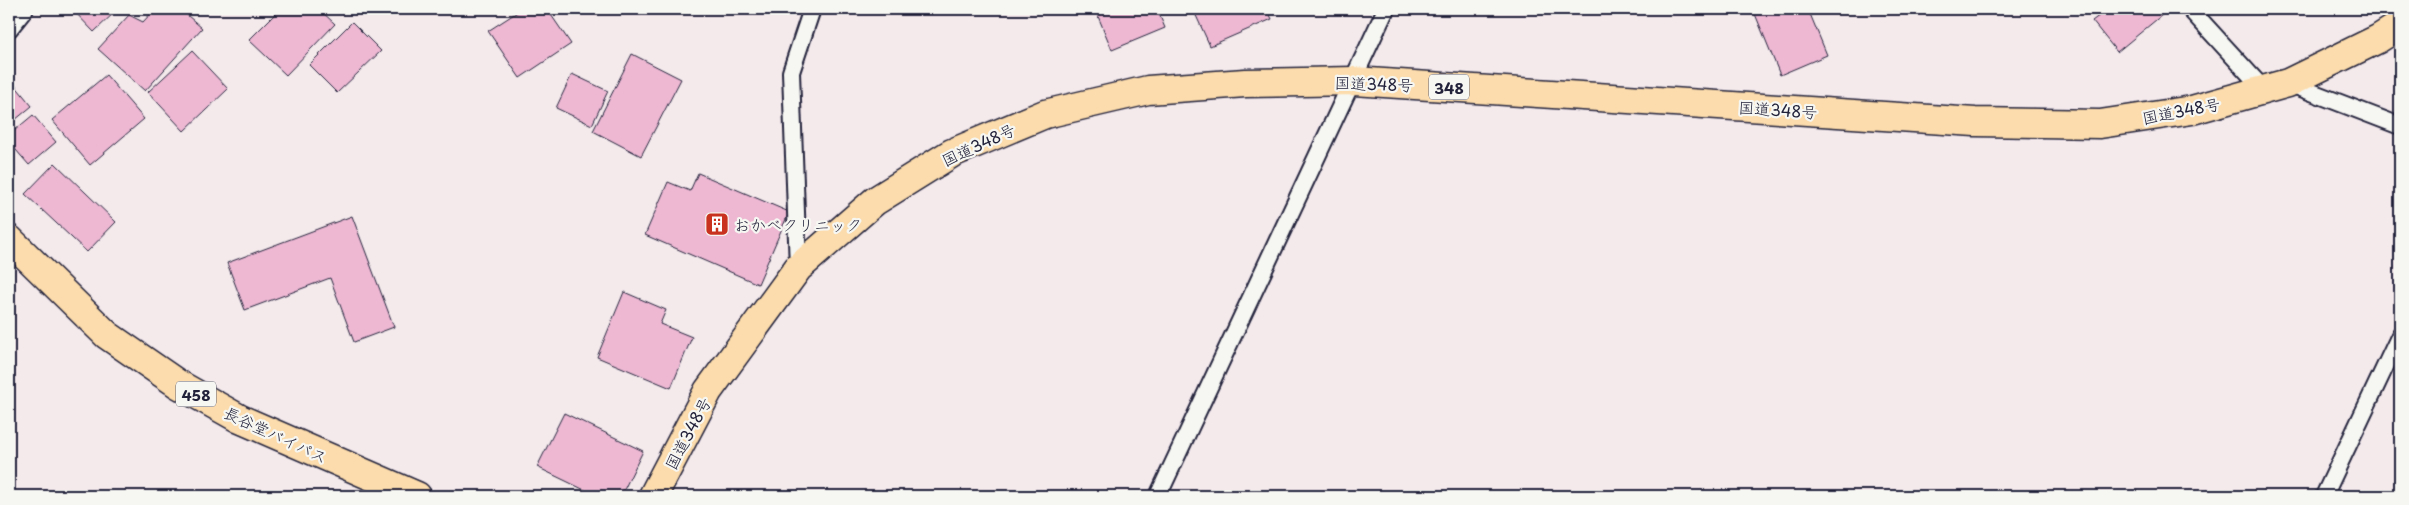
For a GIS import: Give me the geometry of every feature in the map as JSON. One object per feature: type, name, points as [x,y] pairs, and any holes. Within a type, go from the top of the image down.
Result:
[{"type":"highway","name":"国道348号","points":[[653,496],[708,391],[798,268],[875,201],[952,153],[1045,114],[1148,90],[1245,83],[1354,81],[1975,122],[2100,124],[2192,110],[2277,87],[2378,39],[2400,25]]},
{"type":"highway","name":"長谷堂バイパス","points":[[9,239],[108,335],[178,384],[240,420],[417,496]]},
{"type":"lane","points":[[9,29],[25,9]]},
{"type":"lane","points":[[798,268],[791,72],[812,9]]},
{"type":"lane","points":[[1158,496],[1354,81],[1386,9]]},
{"type":"lane","points":[[2190,9],[2277,87],[2400,126]]},
{"type":"lane","points":[[2324,496],[2400,335]]},
{"type":"building","points":[[72,9],[118,9],[94,32]]},
{"type":"building","points":[[155,9],[180,9],[202,28],[145,91],[98,49],[129,15],[143,22]]},
{"type":"building","points":[[280,9],[319,9],[335,24],[286,75],[249,40]]},
{"type":"building","points":[[522,9],[547,9],[571,44],[520,78],[488,31]]},
{"type":"building","points":[[1095,9],[1157,9],[1165,28],[1112,50]]},
{"type":"building","points":[[1193,9],[1267,9],[1272,19],[1210,46]]},
{"type":"building","points":[[1753,9],[1808,9],[1827,55],[1780,75]]},
{"type":"building","points":[[2108,9],[2156,9],[2162,15],[2117,52],[2092,21]]},
{"type":"building","points":[[352,22],[381,51],[337,93],[309,65]]},
{"type":"building","points":[[192,51],[228,89],[184,131],[148,92]]},
{"type":"building","points":[[632,54],[681,79],[641,156],[593,131]]},
{"type":"building","points":[[572,74],[608,91],[592,125],[556,108]]},
{"type":"building","points":[[106,75],[144,119],[90,165],[52,120]]},
{"type":"building","points":[[9,78],[32,106],[9,125]]},
{"type":"building","points":[[33,115],[56,142],[29,165],[9,142],[9,135]]},
{"type":"building","points":[[55,163],[116,222],[87,252],[25,194]]},
{"type":"building","name":"おかべクリニック","points":[[698,173],[789,212],[758,284],[645,235],[668,182],[690,191]]},
{"type":"building","points":[[352,216],[394,327],[354,342],[330,278],[245,310],[227,263]]},
{"type":"building","points":[[624,292],[666,310],[660,324],[692,337],[671,388],[597,357]]},
{"type":"building","points":[[564,413],[643,451],[621,496],[597,496],[537,467]]},
{"type":"place","name":"おかべクリニック","points":[[717,224]]}]
